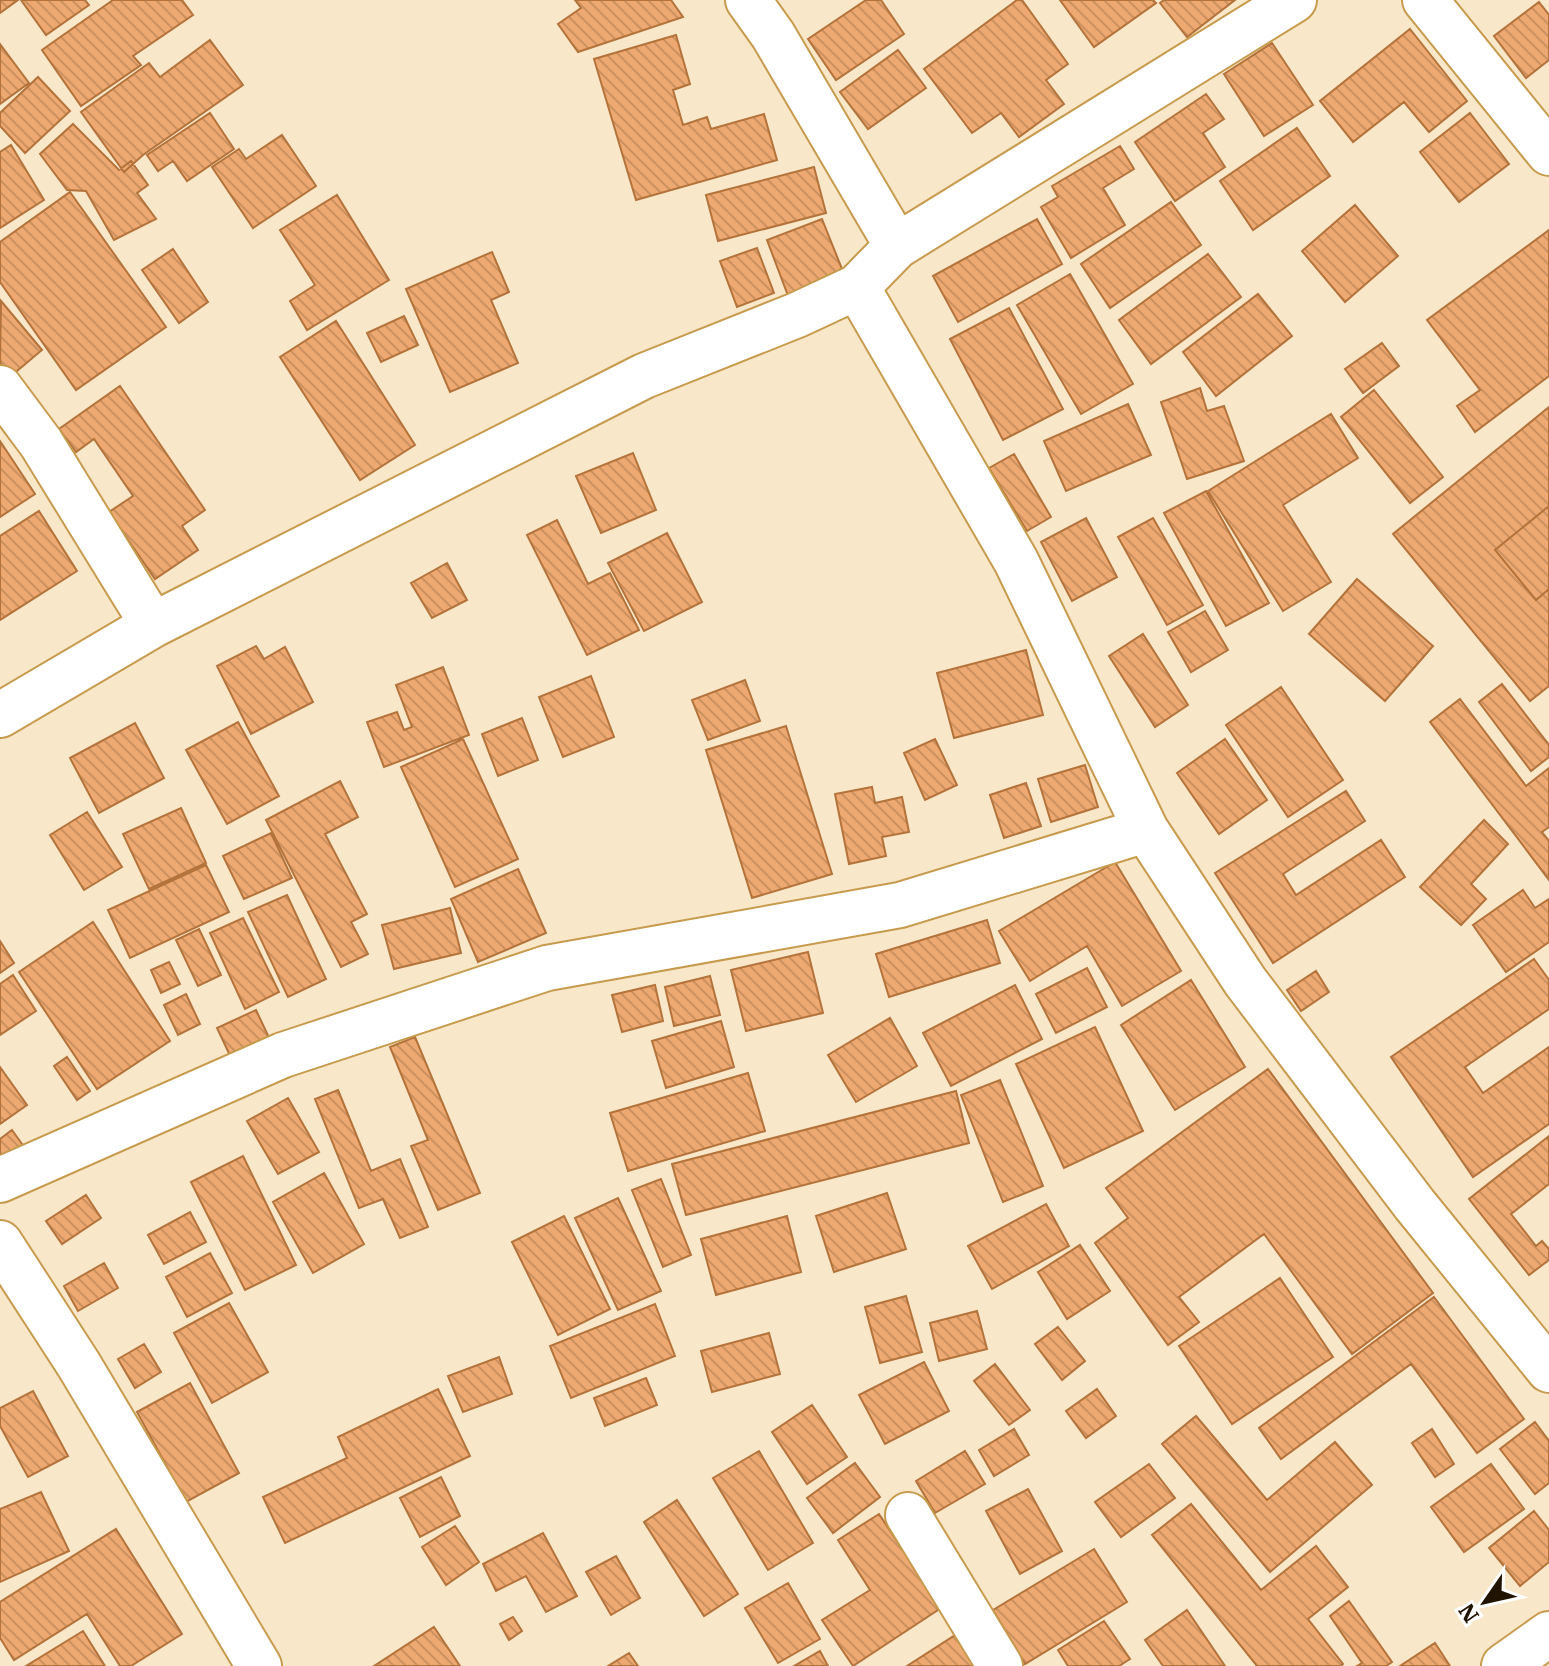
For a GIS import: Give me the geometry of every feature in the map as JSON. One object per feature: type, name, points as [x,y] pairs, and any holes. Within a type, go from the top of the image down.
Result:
[{"type":"street","points":[[748,0],[773,35],[897,246]]},
{"type":"street","points":[[0,715],[153,625],[644,376],[797,315],[857,287],[897,246],[1294,0]]},
{"type":"street","points":[[1425,0],[1549,153]]},
{"type":"street","points":[[857,287],[1016,561],[1146,830],[1255,994],[1415,1205],[1549,1370]]},
{"type":"street","points":[[0,388],[41,443],[153,625]]},
{"type":"street","points":[[0,1180],[283,1055],[547,968],[900,905],[1146,830]]},
{"type":"street","points":[[0,1243],[79,1365],[259,1666]]},
{"type":"street","points":[[908,1515],[1000,1666]]},
{"type":"street","points":[[1504,1666],[1549,1634]]},
{"type":"building","points":[[0,0],[18,0],[0,13]]},
{"type":"building","points":[[21,0],[85,0],[89,5],[46,35]]},
{"type":"building","points":[[113,0],[182,0],[193,15],[133,56],[141,65],[81,106],[42,50]]},
{"type":"building","points":[[575,0],[671,0],[683,17],[578,52],[558,24],[581,8]]},
{"type":"building","points":[[866,0],[881,0],[904,34],[836,80],[808,39]]},
{"type":"building","points":[[1017,0],[1022,0],[1068,64],[1046,80],[1064,104],[1019,137],[1001,113],[972,133],[924,69]]},
{"type":"building","points":[[1060,0],[1153,0],[1156,3],[1094,47]]},
{"type":"building","points":[[1164,0],[1235,0],[1187,37],[1160,3]]},
{"type":"building","points":[[1539,2],[1549,15],[1549,60],[1526,78],[1494,36]]},
{"type":"building","points":[[1410,29],[1467,101],[1429,132],[1404,102],[1353,142],[1320,101]]},
{"type":"building","points":[[676,35],[690,84],[673,90],[683,125],[707,117],[711,129],[764,114],[777,160],[636,200],[594,59]]},
{"type":"building","points":[[210,40],[243,85],[143,155],[124,172],[81,112],[149,63],[160,77]]},
{"type":"building","points":[[1272,43],[1313,105],[1264,136],[1224,74]]},
{"type":"building","points":[[0,44],[29,83],[0,104]]},
{"type":"building","points":[[898,50],[926,88],[868,129],[840,92]]},
{"type":"building","points":[[38,77],[70,111],[25,153],[0,126],[0,113]]},
{"type":"building","points":[[1206,94],[1224,119],[1203,133],[1225,167],[1175,201],[1135,142]]},
{"type":"building","points":[[210,113],[234,149],[187,181],[173,161],[158,171],[147,155]]},
{"type":"building","points":[[1470,113],[1509,164],[1459,202],[1420,152]]},
{"type":"building","points":[[73,124],[119,170],[131,161],[148,185],[137,193],[156,219],[114,240],[86,191],[67,190],[40,154]]},
{"type":"building","points":[[1297,128],[1330,176],[1253,230],[1220,181]]},
{"type":"building","points":[[282,135],[316,186],[253,228],[212,167],[239,149],[246,159]]},
{"type":"building","points":[[11,145],[44,200],[0,228],[0,152]]},
{"type":"building","points":[[1120,146],[1134,169],[1103,188],[1125,225],[1071,258],[1041,207],[1058,197],[1052,186]]},
{"type":"building","points":[[814,167],[826,213],[718,241],[706,195]]},
{"type":"building","points":[[70,192],[166,327],[76,390],[0,282],[0,242]]},
{"type":"building","points":[[337,195],[389,280],[307,330],[290,301],[315,285],[280,230]]},
{"type":"building","points":[[1171,202],[1201,245],[1110,308],[1081,264]]},
{"type":"building","points":[[1355,205],[1398,256],[1345,302],[1302,251]]},
{"type":"building","points":[[822,219],[846,279],[790,301],[767,240]]},
{"type":"building","points":[[1037,219],[1062,264],[958,322],[933,276]]},
{"type":"building","points":[[1549,230],[1549,376],[1475,432],[1457,406],[1480,390],[1427,320]]},
{"type":"building","points":[[757,248],[774,293],[737,307],[720,261]]},
{"type":"building","points":[[173,249],[208,302],[179,323],[142,270]]},
{"type":"building","points":[[492,252],[509,292],[491,300],[518,363],[450,392],[406,289]]},
{"type":"building","points":[[1208,254],[1241,297],[1151,364],[1119,320]]},
{"type":"building","points":[[1070,274],[1133,384],[1081,414],[1017,305]]},
{"type":"building","points":[[1258,294],[1292,336],[1216,396],[1183,352]]},
{"type":"building","points":[[1,301],[42,350],[11,376],[0,363]]},
{"type":"building","points":[[1009,308],[1063,409],[1003,440],[950,339]]},
{"type":"building","points":[[404,316],[418,345],[381,362],[367,333]]},
{"type":"building","points":[[336,321],[415,445],[360,480],[280,357]]},
{"type":"building","points":[[1382,343],[1399,366],[1363,393],[1345,369]]},
{"type":"building","points":[[120,386],[205,510],[182,526],[198,550],[155,579],[109,512],[133,496],[94,439],[76,452],[59,429]]},
{"type":"building","points":[[1200,388],[1207,411],[1224,406],[1244,461],[1187,479],[1161,402]]},
{"type":"building","points":[[1374,390],[1443,477],[1410,503],[1341,417]]},
{"type":"building","points":[[1128,404],[1151,455],[1066,491],[1044,441]]},
{"type":"building","points":[[1549,407],[1549,506],[1495,550],[1536,600],[1549,589],[1549,686],[1530,701],[1393,534]]},
{"type":"building","points":[[1331,414],[1358,458],[1283,505],[1331,582],[1283,611],[1208,491]]},
{"type":"building","points":[[0,441],[35,494],[0,517]]},
{"type":"building","points":[[633,453],[656,510],[601,533],[576,476]]},
{"type":"building","points":[[1014,454],[1051,517],[1027,531],[989,468]]},
{"type":"building","points":[[1206,491],[1269,603],[1226,626],[1164,513]]},
{"type":"building","points":[[1549,506],[1549,589],[1536,600],[1495,550]]},
{"type":"building","points":[[39,511],[77,571],[0,620],[0,536]]},
{"type":"building","points":[[1086,518],[1117,577],[1072,601],[1041,542]]},
{"type":"building","points":[[1153,518],[1203,605],[1167,625],[1118,537]]},
{"type":"building","points":[[557,520],[588,584],[610,573],[639,630],[587,655],[527,535]]},
{"type":"building","points":[[667,533],[702,602],[644,631],[608,563]]},
{"type":"building","points":[[447,563],[467,600],[432,618],[411,583]]},
{"type":"building","points":[[1357,579],[1433,646],[1385,701],[1309,634]]},
{"type":"building","points":[[1205,611],[1228,650],[1191,672],[1168,632]]},
{"type":"building","points":[[1143,634],[1188,705],[1155,727],[1109,656]]},
{"type":"building","points":[[256,646],[264,659],[285,647],[313,702],[251,734],[217,666]]},
{"type":"building","points":[[1026,650],[1043,715],[954,738],[937,673]]},
{"type":"building","points":[[443,667],[469,735],[384,767],[367,722],[397,712],[404,730],[412,727],[396,685]]},
{"type":"building","points":[[591,676],[614,737],[563,757],[539,697]]},
{"type":"building","points":[[745,680],[760,721],[708,740],[692,700]]},
{"type":"building","points":[[1502,684],[1549,745],[1549,757],[1531,771],[1479,702]]},
{"type":"building","points":[[1281,687],[1343,780],[1288,817],[1226,725]]},
{"type":"building","points":[[1460,699],[1526,786],[1549,768],[1549,827],[1542,832],[1549,841],[1549,880],[1430,722]]},
{"type":"building","points":[[522,718],[538,760],[498,776],[482,734]]},
{"type":"building","points":[[238,722],[279,796],[227,824],[186,750]]},
{"type":"building","points":[[135,723],[164,778],[99,813],[70,758]]},
{"type":"building","points":[[786,726],[832,874],[752,898],[706,750]]},
{"type":"building","points":[[463,739],[518,859],[455,887],[401,767]]},
{"type":"building","points":[[935,739],[957,785],[925,800],[904,753]]},
{"type":"building","points":[[1225,739],[1267,800],[1219,834],[1177,773]]},
{"type":"building","points":[[1085,765],[1098,807],[1051,822],[1038,779]]},
{"type":"building","points":[[340,781],[358,817],[325,834],[367,914],[351,922],[368,954],[341,967],[266,820]]},
{"type":"building","points":[[1026,783],[1041,826],[1004,838],[990,795]]},
{"type":"building","points":[[872,787],[875,803],[902,797],[909,832],[882,837],[886,856],[849,864],[835,794]]},
{"type":"building","points":[[1346,791],[1365,821],[1283,874],[1296,895],[1381,840],[1405,877],[1273,963],[1215,873]]},
{"type":"building","points":[[181,808],[206,863],[149,889],[123,834]]},
{"type":"building","points":[[87,812],[122,867],[84,890],[50,835]]},
{"type":"building","points":[[1484,820],[1508,844],[1471,884],[1486,899],[1461,925],[1420,887]]},
{"type":"building","points":[[271,833],[292,878],[244,899],[223,856]]},
{"type":"building","points":[[1115,862],[1181,971],[1122,1006],[1087,946],[1030,981],[999,931]]},
{"type":"building","points":[[206,865],[229,912],[130,958],[108,910]]},
{"type":"building","points":[[518,869],[546,933],[478,962],[451,899]]},
{"type":"building","points":[[1523,890],[1535,908],[1549,899],[1549,942],[1506,972],[1473,925]]},
{"type":"building","points":[[287,895],[326,979],[288,997],[248,912]]},
{"type":"building","points":[[450,908],[461,953],[394,969],[382,925]]},
{"type":"building","points":[[243,918],[279,992],[245,1009],[210,933]]},
{"type":"building","points":[[987,920],[1000,963],[889,997],[876,954]]},
{"type":"building","points":[[93,922],[170,1041],[97,1089],[19,972]]},
{"type":"building","points":[[199,929],[221,975],[198,986],[176,940]]},
{"type":"building","points":[[0,941],[14,963],[0,973]]},
{"type":"building","points":[[808,952],[823,1013],[746,1031],[731,970]]},
{"type":"building","points":[[1534,959],[1549,980],[1549,1009],[1465,1067],[1483,1093],[1549,1047],[1549,1124],[1473,1177],[1391,1057]]},
{"type":"building","points":[[169,962],[180,984],[161,993],[151,970]]},
{"type":"building","points":[[1087,968],[1107,1007],[1056,1033],[1036,994]]},
{"type":"building","points":[[1316,971],[1329,992],[1301,1011],[1287,990]]},
{"type":"building","points":[[13,975],[36,1011],[0,1035],[0,984]]},
{"type":"building","points":[[710,976],[720,1015],[674,1026],[665,987]]},
{"type":"building","points":[[1191,980],[1245,1067],[1175,1110],[1121,1025]]},
{"type":"building","points":[[655,985],[663,1021],[622,1032],[612,995]]},
{"type":"building","points":[[1015,985],[1042,1039],[951,1086],[923,1033]]},
{"type":"building","points":[[186,994],[200,1024],[178,1035],[164,1005]]},
{"type":"building","points":[[256,1010],[273,1046],[234,1064],[217,1028]]},
{"type":"building","points":[[890,1018],[917,1066],[856,1102],[828,1055]]},
{"type":"building","points":[[721,1021],[734,1067],[666,1088],[652,1041]]},
{"type":"building","points":[[1095,1027],[1143,1131],[1064,1168],[1016,1064]]},
{"type":"building","points":[[415,1037],[480,1193],[438,1210],[411,1146],[428,1140],[390,1047]]},
{"type":"building","points":[[67,1057],[90,1091],[77,1100],[54,1066]]},
{"type":"building","points":[[0,1067],[27,1105],[0,1124]]},
{"type":"building","points":[[1268,1069],[1433,1293],[1352,1354],[1264,1234],[1179,1297],[1199,1322],[1168,1345],[1095,1243],[1128,1218],[1106,1188]]},
{"type":"building","points":[[748,1073],[765,1131],[628,1171],[610,1113]]},
{"type":"building","points":[[1000,1080],[1043,1186],[1003,1202],[961,1095]]},
{"type":"building","points":[[338,1090],[371,1171],[400,1159],[428,1227],[400,1238],[383,1199],[359,1208],[315,1099]]},
{"type":"building","points":[[956,1091],[969,1143],[686,1215],[672,1164]]},
{"type":"building","points":[[288,1098],[319,1152],[278,1174],[247,1121]]},
{"type":"building","points":[[12,1130],[27,1151],[0,1162],[0,1139]]},
{"type":"building","points":[[1549,1136],[1549,1184],[1511,1214],[1536,1246],[1542,1241],[1549,1249],[1549,1260],[1529,1275],[1469,1199]]},
{"type":"building","points":[[243,1156],[296,1265],[245,1290],[191,1182]]},
{"type":"building","points":[[324,1173],[364,1244],[313,1273],[273,1202]]},
{"type":"building","points":[[661,1179],[691,1255],[663,1267],[632,1190]]},
{"type":"building","points":[[887,1193],[906,1249],[834,1272],[816,1216]]},
{"type":"building","points":[[86,1195],[101,1218],[62,1244],[46,1221]]},
{"type":"building","points":[[618,1198],[661,1291],[618,1310],[575,1218]]},
{"type":"building","points":[[1046,1204],[1069,1246],[992,1289],[968,1246]]},
{"type":"building","points":[[190,1212],[206,1242],[164,1264],[148,1235]]},
{"type":"building","points":[[564,1216],[610,1309],[558,1335],[512,1242]]},
{"type":"building","points":[[787,1216],[801,1272],[716,1295],[701,1239]]},
{"type":"building","points":[[1080,1245],[1110,1291],[1067,1319],[1038,1272]]},
{"type":"building","points":[[210,1253],[232,1293],[187,1317],[166,1277]]},
{"type":"building","points":[[104,1263],[118,1288],[78,1311],[64,1286]]},
{"type":"building","points":[[1280,1278],[1333,1357],[1232,1424],[1179,1346]]},
{"type":"building","points":[[906,1296],[922,1352],[880,1363],[865,1307]]},
{"type":"building","points":[[1434,1297],[1524,1419],[1477,1453],[1411,1364],[1281,1459],[1259,1428]]},
{"type":"building","points":[[229,1303],[268,1372],[212,1403],[174,1333]]},
{"type":"building","points":[[655,1304],[675,1356],[571,1398],[550,1346]]},
{"type":"building","points":[[977,1311],[987,1349],[939,1361],[930,1323]]},
{"type":"building","points":[[1058,1327],[1085,1361],[1062,1380],[1035,1344]]},
{"type":"building","points":[[769,1333],[780,1374],[712,1392],[701,1351]]},
{"type":"building","points":[[144,1344],[161,1372],[135,1388],[118,1359]]},
{"type":"building","points":[[499,1357],[512,1394],[463,1412],[448,1376]]},
{"type":"building","points":[[924,1362],[949,1411],[885,1444],[859,1395]]},
{"type":"building","points":[[995,1364],[1030,1410],[1009,1425],[974,1381]]},
{"type":"building","points":[[646,1378],[657,1405],[605,1426],[594,1398]]},
{"type":"building","points":[[190,1383],[239,1473],[186,1502],[137,1412]]},
{"type":"building","points":[[438,1389],[470,1456],[285,1543],[263,1497],[347,1458],[338,1437]]},
{"type":"building","points":[[1097,1389],[1116,1416],[1086,1438],[1066,1411]]},
{"type":"building","points":[[33,1391],[68,1456],[28,1477],[0,1426],[0,1408]]},
{"type":"building","points":[[812,1405],[847,1457],[807,1484],[772,1432]]},
{"type":"building","points":[[1196,1416],[1267,1500],[1335,1442],[1372,1485],[1270,1572],[1162,1444]]},
{"type":"building","points":[[1535,1422],[1549,1441],[1549,1483],[1535,1494],[1500,1449]]},
{"type":"building","points":[[1014,1429],[1029,1455],[994,1476],[979,1450]]},
{"type":"building","points":[[1432,1429],[1454,1464],[1435,1477],[1412,1443]]},
{"type":"building","points":[[759,1451],[813,1543],[768,1570],[713,1478]]},
{"type":"building","points":[[965,1451],[985,1484],[935,1513],[916,1481]]},
{"type":"building","points":[[855,1463],[880,1497],[833,1533],[807,1498]]},
{"type":"building","points":[[1149,1464],[1175,1498],[1121,1537],[1095,1502]]},
{"type":"building","points":[[1491,1464],[1524,1509],[1464,1552],[1431,1507]]},
{"type":"building","points":[[441,1477],[460,1516],[420,1537],[400,1498]]},
{"type":"building","points":[[1028,1489],[1062,1551],[1020,1574],[986,1511]]},
{"type":"building","points":[[41,1492],[69,1551],[0,1582],[0,1509]]},
{"type":"building","points":[[677,1500],[738,1594],[704,1616],[644,1522]]},
{"type":"building","points":[[1191,1504],[1261,1590],[1316,1546],[1348,1587],[1308,1619],[1343,1664],[1341,1666],[1257,1666],[1152,1535]]},
{"type":"building","points":[[1534,1511],[1549,1530],[1549,1562],[1520,1586],[1489,1548]]},
{"type":"building","points":[[879,1514],[941,1608],[853,1666],[822,1620],[870,1590],[838,1540]]},
{"type":"building","points":[[455,1526],[479,1562],[446,1585],[422,1547]]},
{"type":"building","points":[[116,1529],[182,1634],[131,1666],[120,1666],[87,1614],[14,1660],[0,1638],[0,1602]]},
{"type":"building","points":[[543,1533],[577,1596],[546,1612],[526,1576],[496,1591],[483,1564]]},
{"type":"building","points":[[1094,1549],[1127,1602],[1025,1664],[993,1610]]},
{"type":"building","points":[[616,1556],[640,1598],[611,1615],[586,1572]]},
{"type":"building","points":[[788,1583],[820,1639],[778,1663],[745,1608]]},
{"type":"building","points":[[1349,1601],[1392,1662],[1386,1666],[1357,1666],[1362,1663],[1330,1616]]},
{"type":"building","points":[[1187,1610],[1225,1666],[1163,1666],[1145,1640]]},
{"type":"building","points":[[513,1617],[522,1631],[509,1640],[500,1624]]},
{"type":"building","points":[[1104,1621],[1130,1659],[1119,1666],[1068,1666],[1058,1650]]},
{"type":"building","points":[[434,1627],[460,1666],[374,1666]]},
{"type":"building","points":[[83,1631],[105,1666],[26,1666]]},
{"type":"building","points":[[960,1632],[982,1666],[907,1666]]},
{"type":"building","points":[[1435,1643],[1450,1666],[1400,1666]]},
{"type":"building","points":[[820,1651],[828,1666],[794,1666]]},
{"type":"building","points":[[629,1653],[638,1666],[608,1666]]}]
